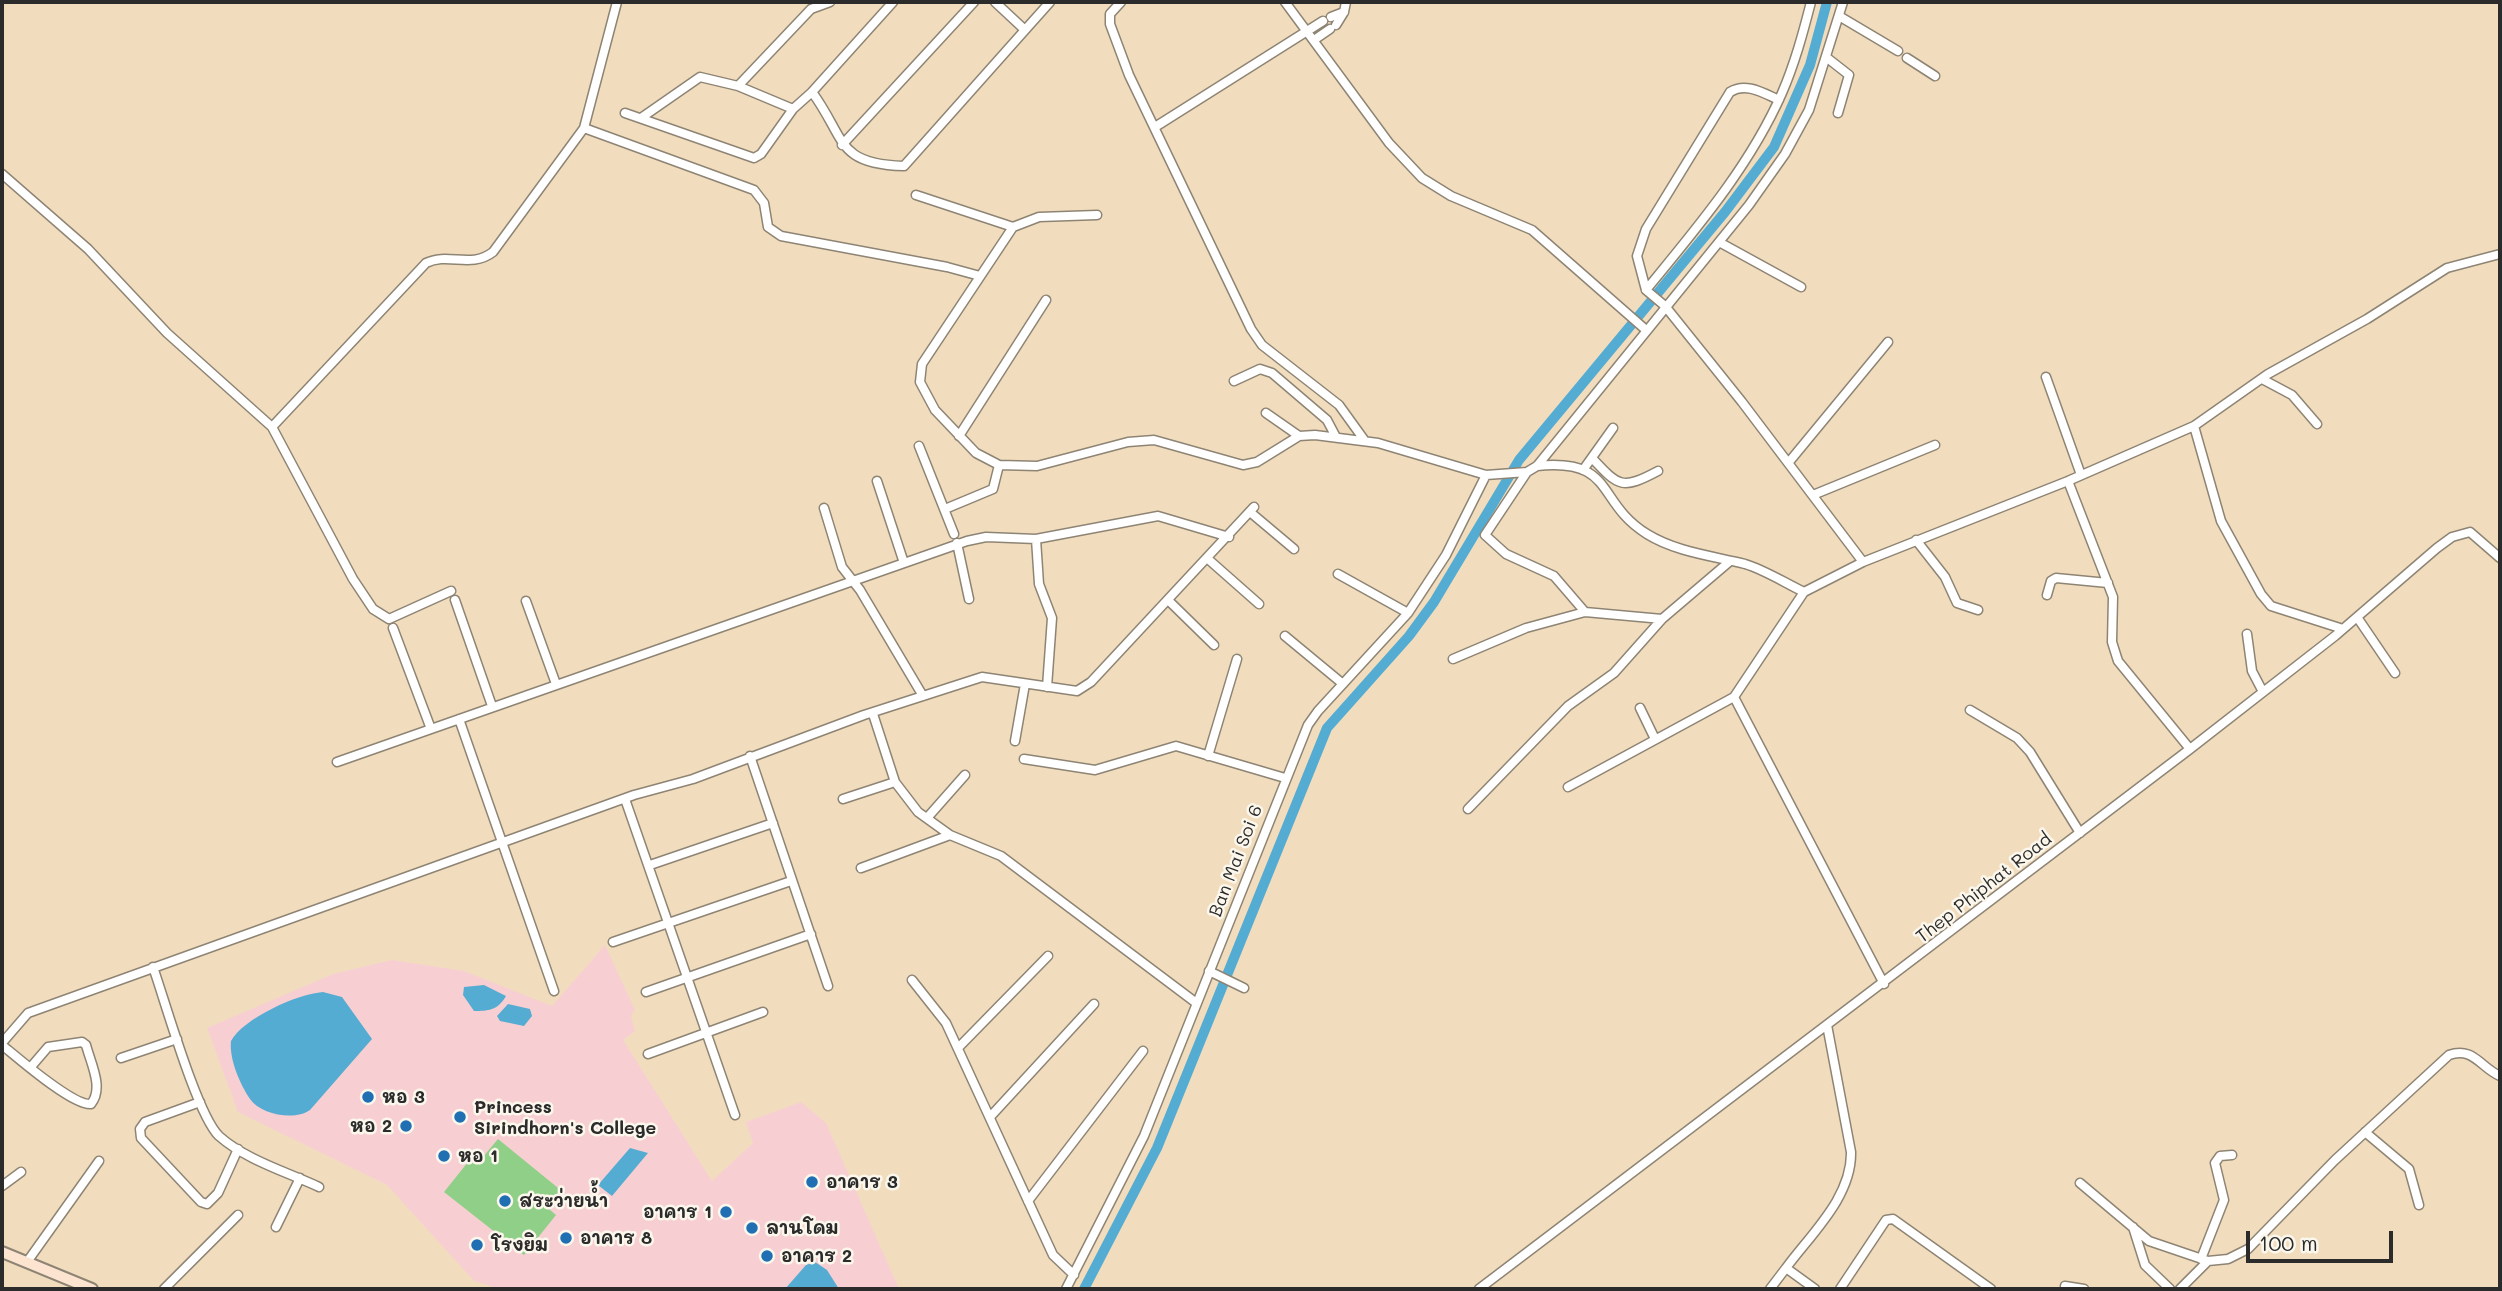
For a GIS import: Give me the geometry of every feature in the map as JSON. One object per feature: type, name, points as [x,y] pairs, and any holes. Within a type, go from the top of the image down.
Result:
[{"type":"main road","points":[[2,1252],[92,1289]]},
{"type":"street","points":[[272,427],[426,263],[439,258],[468,262],[485,258],[493,252],[584,128],[617,2]]},
{"type":"street","points":[[738,86],[811,9],[830,2]]},
{"type":"street","points":[[625,113],[757,158],[793,109],[812,92],[893,2]]},
{"type":"street","points":[[842,145],[974,2]]},
{"type":"street","points":[[995,2],[1025,30]]},
{"type":"street","points":[[812,92],[842,145],[853,156],[885,165],[904,166],[1050,2]]},
{"type":"street","points":[[1121,2],[1110,14],[1110,24],[1129,75],[1251,329],[1262,345],[1339,405],[1365,441]]},
{"type":"street","points":[[1285,2],[1389,143],[1422,178],[1451,196],[1532,230],[1646,330]]},
{"type":"street","points":[[1314,40],[1344,12],[1346,2]]},
{"type":"street","points":[[1647,291],[1737,173],[1779,100],[1796,60],[1811,2]]},
{"type":"street","points":[[1097,215],[1039,217],[1013,227],[926,356],[920,373],[925,393],[976,453],[999,465],[1038,466],[1128,442],[1154,440],[1243,465],[1256,461],[1299,436],[1336,437],[1365,441],[1486,475],[1527,472],[1537,466],[1663,305],[1719,242],[1785,154],[1809,110],[1843,2]]},
{"type":"street","points":[[1839,16],[1898,51]]},
{"type":"street","points":[[1155,127],[1307,31],[1330,23]]},
{"type":"street","points":[[1826,57],[1849,75],[1838,113]]},
{"type":"street","points":[[1907,58],[1935,76]]},
{"type":"street","points":[[641,118],[700,77],[738,86],[793,109]]},
{"type":"street","points":[[1779,100],[1743,88],[1730,92],[1638,247],[1638,268],[1647,291],[1663,305],[1789,462],[1863,562]]},
{"type":"street","points":[[584,128],[754,190],[764,203],[768,227],[780,236],[947,267],[980,276]]},
{"type":"street","points":[[2,174],[88,249],[167,333],[272,427],[353,579],[373,609],[389,619],[452,591]]},
{"type":"street","points":[[916,195],[1013,227]]},
{"type":"street","points":[[1719,242],[1801,287]]},
{"type":"street","points":[[1568,787],[1734,697],[1804,592],[1863,562],[2068,481],[2194,426],[2262,379],[2367,319],[2447,268],[2500,254]]},
{"type":"street","points":[[959,436],[1046,300]]},
{"type":"street","points":[[1789,462],[1888,342]]},
{"type":"street","points":[[1234,381],[1260,369],[1272,373],[1327,420],[1336,437]]},
{"type":"street","points":[[2046,377],[2081,475]]},
{"type":"street","points":[[2262,379],[2292,395],[2317,424]]},
{"type":"street","points":[[1266,413],[1299,436]]},
{"type":"street","points":[[2194,426],[2221,521],[2229,540],[2243,557],[2260,594],[2271,606],[2343,629]]},
{"type":"street","points":[[1583,470],[1613,428]]},
{"type":"street","points":[[1813,495],[1935,445]]},
{"type":"street","points":[[919,446],[954,534]]},
{"type":"street","points":[[1592,458],[1609,475],[1623,484],[1633,484],[1658,471]]},
{"type":"street","points":[[1537,466],[1564,463],[1583,470],[1605,486],[1625,517],[1644,532],[1671,545],[1762,571],[1804,592]]},
{"type":"street","points":[[945,509],[993,489],[999,465]]},
{"type":"street","points":[[1527,472],[1485,535],[1506,554],[1554,576],[1570,590],[1585,612]]},
{"type":"street","name":"Ban Mai Soi 6","points":[[1066,1289],[1144,1136],[1195,1002],[1213,973],[1285,778],[1308,725],[1408,613],[1446,555],[1486,475]]},
{"type":"street","points":[[877,481],[904,562]]},
{"type":"street","points":[[2068,481],[2113,597],[2112,642],[2118,661],[2190,749]]},
{"type":"street","points":[[824,508],[837,557],[923,696]]},
{"type":"street","points":[[30,1068],[48,1047],[82,1042],[86,1045],[97,1085],[96,1097],[91,1104],[80,1103],[30,1068],[2,1044],[28,1013],[502,842],[625,799],[692,779],[750,756],[982,677],[1077,691],[1091,682],[1169,601],[1252,509],[1294,549]]},
{"type":"street","points":[[337,762],[957,544],[986,537],[1036,539],[1158,516],[1229,537]]},
{"type":"street","name":"Thep Phiphat Road","points":[[1479,1289],[2190,749],[2343,629],[2437,548],[2463,532],[2480,537],[2500,558]]},
{"type":"street","points":[[1036,539],[1039,584],[1052,618],[1047,687]]},
{"type":"street","points":[[1916,540],[1945,577],[1957,603],[1978,610]]},
{"type":"street","points":[[957,544],[969,599]]},
{"type":"street","points":[[1208,559],[1259,604]]},
{"type":"street","points":[[1468,809],[1568,706],[1622,665],[1662,619],[1729,562]]},
{"type":"street","points":[[1338,574],[1408,613]]},
{"type":"street","points":[[2047,595],[2048,587],[2056,578],[2108,583]]},
{"type":"street","points":[[455,600],[492,706]]},
{"type":"street","points":[[526,601],[556,684]]},
{"type":"street","points":[[1169,601],[1214,645]]},
{"type":"street","points":[[1453,659],[1526,628],[1585,612],[1662,619]]},
{"type":"street","points":[[2357,617],[2395,673]]},
{"type":"street","points":[[393,628],[431,729]]},
{"type":"street","points":[[2247,634],[2252,671],[2263,692]]},
{"type":"street","points":[[1285,636],[1343,684]]},
{"type":"street","points":[[1209,756],[1237,659]]},
{"type":"street","points":[[1015,741],[1025,684]]},
{"type":"street","points":[[1734,697],[1884,984]]},
{"type":"street","points":[[1640,708],[1655,739]]},
{"type":"street","points":[[1970,710],[2017,738],[2030,752],[2080,833]]},
{"type":"street","points":[[873,714],[895,782],[909,803],[950,835],[1001,856],[1195,1002]]},
{"type":"street","points":[[459,719],[554,991]]},
{"type":"street","points":[[1024,759],[1095,770],[1170,747],[1285,778]]},
{"type":"street","points":[[750,756],[828,986]]},
{"type":"street","points":[[926,818],[965,775]]},
{"type":"street","points":[[843,799],[895,782]]},
{"type":"street","points":[[625,799],[735,1115]]},
{"type":"street","points":[[650,865],[773,823]]},
{"type":"street","points":[[861,868],[950,835]]},
{"type":"street","points":[[613,942],[791,881]]},
{"type":"street","points":[[646,992],[811,934]]},
{"type":"street","points":[[958,1048],[1048,956]]},
{"type":"street","points":[[153,967],[200,1102],[213,1129],[238,1149],[319,1187]]},
{"type":"street","points":[[1213,973],[1244,988]]},
{"type":"street","points":[[912,980],[946,1023],[1052,1255],[1074,1275]]},
{"type":"street","points":[[990,1117],[1094,1004]]},
{"type":"street","points":[[648,1054],[763,1012]]},
{"type":"street","points":[[1770,1289],[1832,1207],[1852,1171],[1851,1152],[1827,1026]]},
{"type":"street","points":[[121,1058],[177,1039]]},
{"type":"street","points":[[1028,1201],[1143,1051]]},
{"type":"street","points":[[2080,1183],[2159,1246],[2204,1260],[2228,1259],[2248,1249],[2365,1132],[2449,1055],[2458,1052],[2469,1054],[2500,1076]]},
{"type":"street","points":[[200,1102],[145,1122],[140,1129],[141,1138],[201,1202],[207,1204],[218,1193],[238,1149]]},
{"type":"street","points":[[2365,1132],[2405,1164],[2419,1205]]},
{"type":"street","points":[[2180,1289],[2204,1260],[2224,1200],[2215,1163],[2220,1156],[2232,1155]]},
{"type":"street","points":[[27,1262],[99,1161]]},
{"type":"street","points":[[2,1186],[21,1172]]},
{"type":"street","points":[[276,1227],[300,1178]]},
{"type":"street","points":[[164,1289],[238,1215]]},
{"type":"street","points":[[1840,1289],[1871,1239],[1886,1220],[1893,1219],[1991,1289]]},
{"type":"street","points":[[2133,1227],[2145,1265],[2170,1289]]},
{"type":"street","points":[[1786,1268],[1815,1289]]},
{"type":"street","points":[[2064,1286],[2084,1289]]},
{"type":"shaded area","name":"Princess Sirindhorn's College","points":[[605,945],[635,1010],[631,1016],[635,1031],[623,1040],[712,1181],[753,1143],[746,1122],[801,1102],[826,1123],[899,1289],[499,1289],[474,1281],[387,1185],[238,1112],[207,1028],[333,974],[392,960],[464,971],[552,1006]]},
{"type":"green space","name":"สระว่ายน้ำ","points":[[498,1139],[563,1192],[549,1209],[556,1215],[524,1255],[444,1192],[476,1152],[483,1157]]},
{"type":"water","points":[[484,985],[506,996],[493,1009],[474,1011],[463,995],[464,987]]},
{"type":"water","points":[[323,992],[342,997],[372,1039],[310,1110],[287,1116],[262,1109],[250,1099],[239,1079],[233,1063],[231,1041],[247,1024],[272,1009],[299,997]]},
{"type":"water","points":[[508,1004],[530,1009],[532,1016],[524,1026],[500,1021],[497,1016]]},
{"type":"water","points":[[630,1148],[648,1153],[612,1196],[598,1185]]},
{"type":"water","points":[[815,1262],[827,1270],[839,1289],[785,1289],[806,1265]]},
{"type":"waterway","points":[[1084,1289],[1157,1148],[1327,728],[1409,636],[1434,602],[1519,460],[1725,212],[1774,147],[1810,65],[1827,2]]},
{"type":"place","name":"หอ 3","points":[[368,1097]]},
{"type":"place","name":"Princess Sirindhorn's College","points":[[460,1117]]},
{"type":"place","name":"หอ 2","points":[[406,1126]]},
{"type":"place","name":"หอ 1","points":[[444,1156]]},
{"type":"place","name":"อาคาร 3","points":[[812,1182]]},
{"type":"place","name":"สระว่ายน้ำ","points":[[505,1201]]},
{"type":"place","name":"อาคาร 1","points":[[726,1212]]},
{"type":"place","name":"ลานโดม","points":[[752,1228]]},
{"type":"place","name":"อาคาร 8","points":[[566,1238]]},
{"type":"place","name":"โรงยิม","points":[[477,1245]]},
{"type":"place","name":"อาคาร 2","points":[[767,1256]]}]
